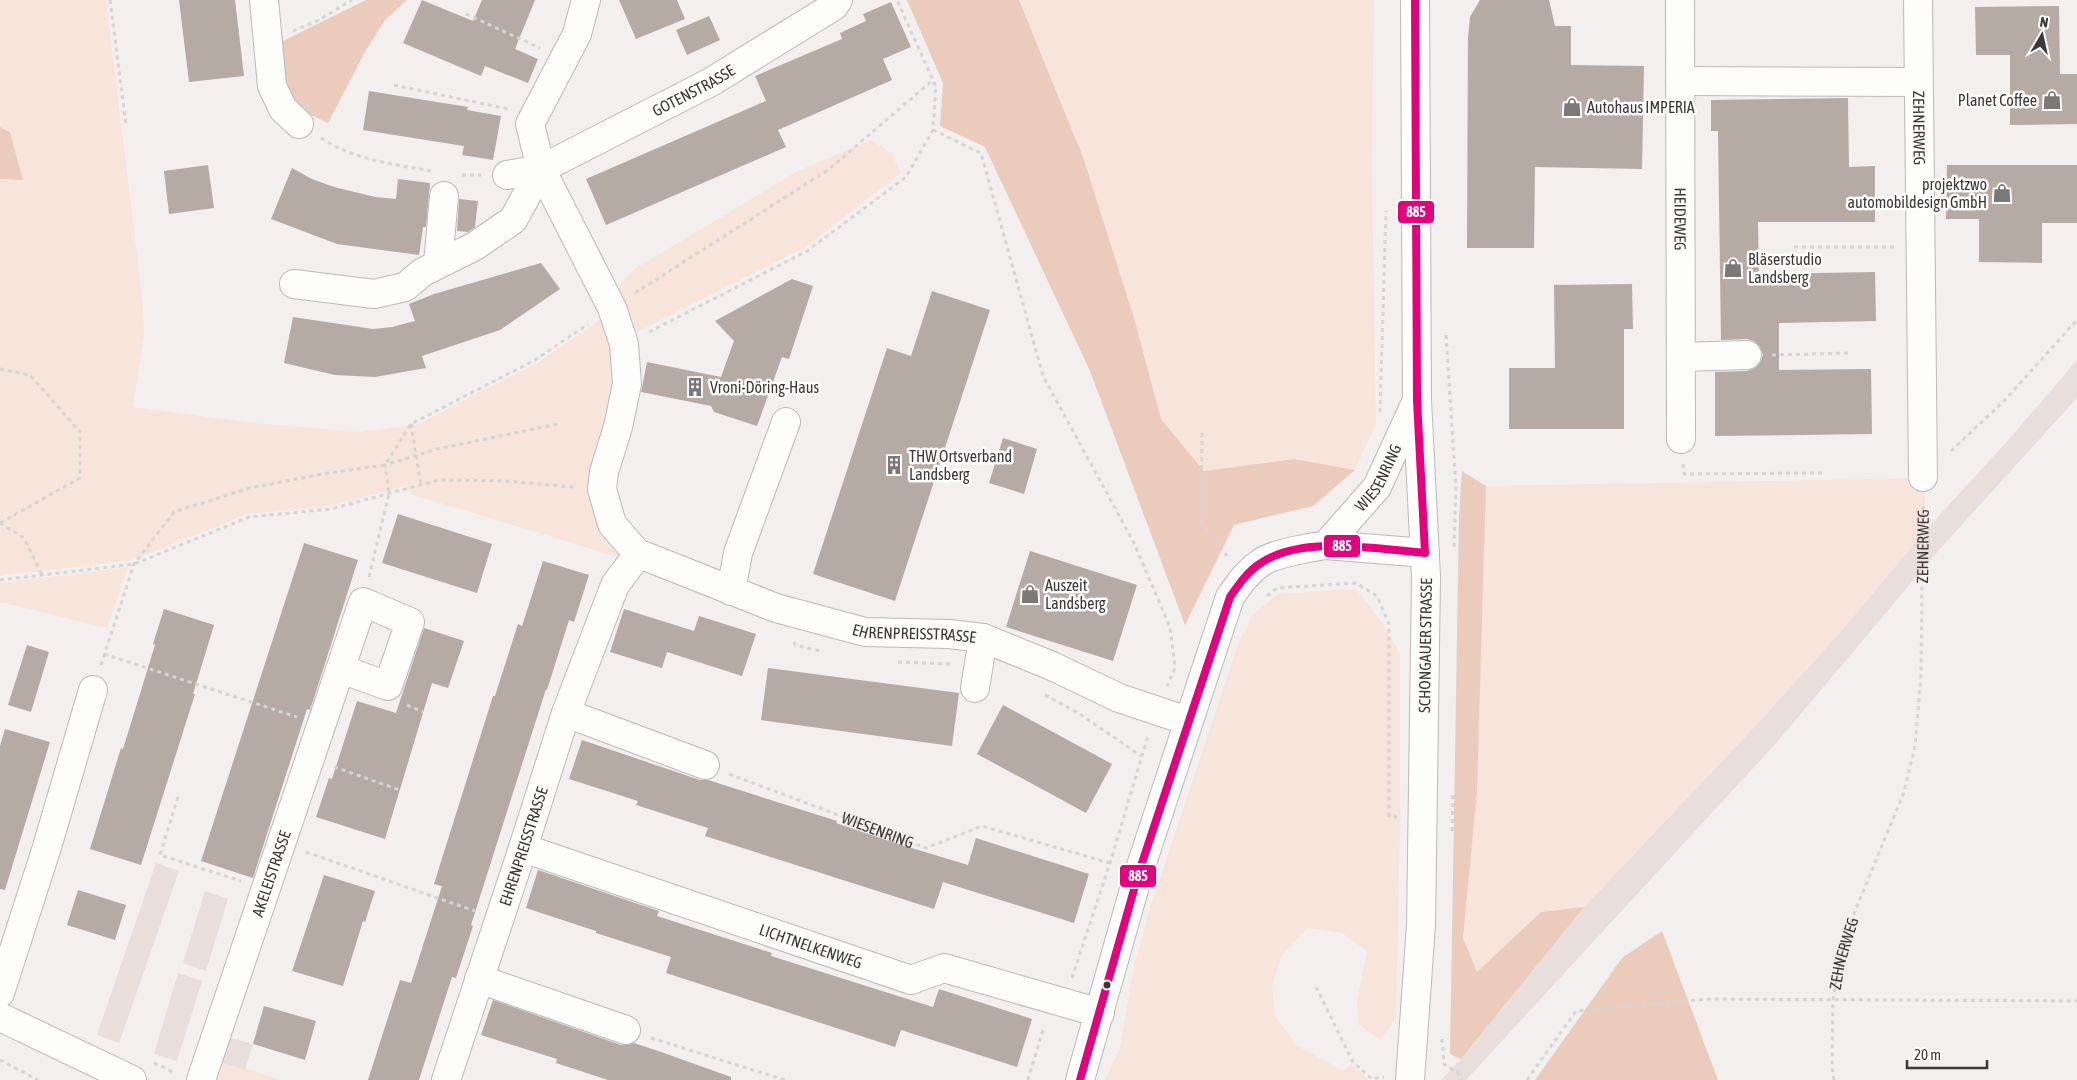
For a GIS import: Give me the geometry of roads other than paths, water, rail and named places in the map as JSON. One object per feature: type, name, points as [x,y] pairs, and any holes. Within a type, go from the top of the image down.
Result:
[{"type":"street","points":[[264,0],[266,40],[272,86],[283,109],[299,124]]},
{"type":"street","points":[[294,284],[374,294],[405,286],[423,272],[476,246],[512,220],[541,168],[530,124],[562,58],[577,34],[586,0]]},
{"type":"street","name":"GOTENSTRASSE","points":[[507,175],[541,168],[710,82],[834,6],[838,0]]},
{"type":"street","name":"SCHONGAUER STRASSE","points":[[1411,1076],[1421,925],[1425,552],[1417,400],[1415,0]]},
{"type":"street","name":"HEIDEWEG","points":[[1680,0],[1681,439]]},
{"type":"street","name":"ZEHNERWEG","points":[[1918,0],[1923,477]]},
{"type":"street","points":[[1680,81],[1918,82]]},
{"type":"street","name":"EHRENPREISSTRASSE","points":[[541,168],[612,308],[624,344],[627,384],[618,427],[604,472],[602,489],[612,524],[637,553],[776,608],[865,632],[949,634],[984,638],[1052,666],[1119,698],[1188,721]]},
{"type":"street","points":[[438,264],[447,181]]},
{"type":"street","points":[[1681,357],[1747,355]]},
{"type":"street","name":"WIESENRING","points":[[1326,546],[1376,488],[1417,400]]},
{"type":"street","points":[[731,591],[738,553],[786,422]]},
{"type":"street","points":[[1080,1080],[1139,872],[1230,597],[1244,578],[1263,561],[1312,547],[1326,546],[1425,552]]},
{"type":"street","name":"EHRENPREISSTRASSE","points":[[446,1080],[524,848],[566,713],[615,585],[637,553]]},
{"type":"street","name":"AKELEISTRASSE","points":[[201,1080],[322,724],[340,669],[363,602],[410,622],[388,686],[340,669]]},
{"type":"street","points":[[975,688],[984,638]]},
{"type":"street","points":[[0,992],[47,847],[93,690]]},
{"type":"street","points":[[566,713],[705,765]]},
{"type":"street","name":"LICHTNELKENWEG","points":[[524,848],[911,980],[944,968],[1100,1013]]},
{"type":"street","points":[[1027,974],[1041,978],[1058,1000]]},
{"type":"street","points":[[480,978],[626,1030]]},
{"type":"street","points":[[0,1017],[132,1080]]},
{"type":"place","name":"Planet Coffee","points":[[2052,100]]},
{"type":"place","name":"Autohaus IMPERIA","points":[[1572,107]]},
{"type":"place","name":"projektzwo automobildesign GmbH","points":[[2002,193]]},
{"type":"place","name":"Bläserstudio Landsberg","points":[[1733,268]]},
{"type":"place","name":"Vroni-Döring-Haus","points":[[695,387]]},
{"type":"place","name":"THW Ortsverband Landsberg","points":[[894,465]]},
{"type":"place","name":"Auszeit Landsberg","points":[[1030,594]]}]
